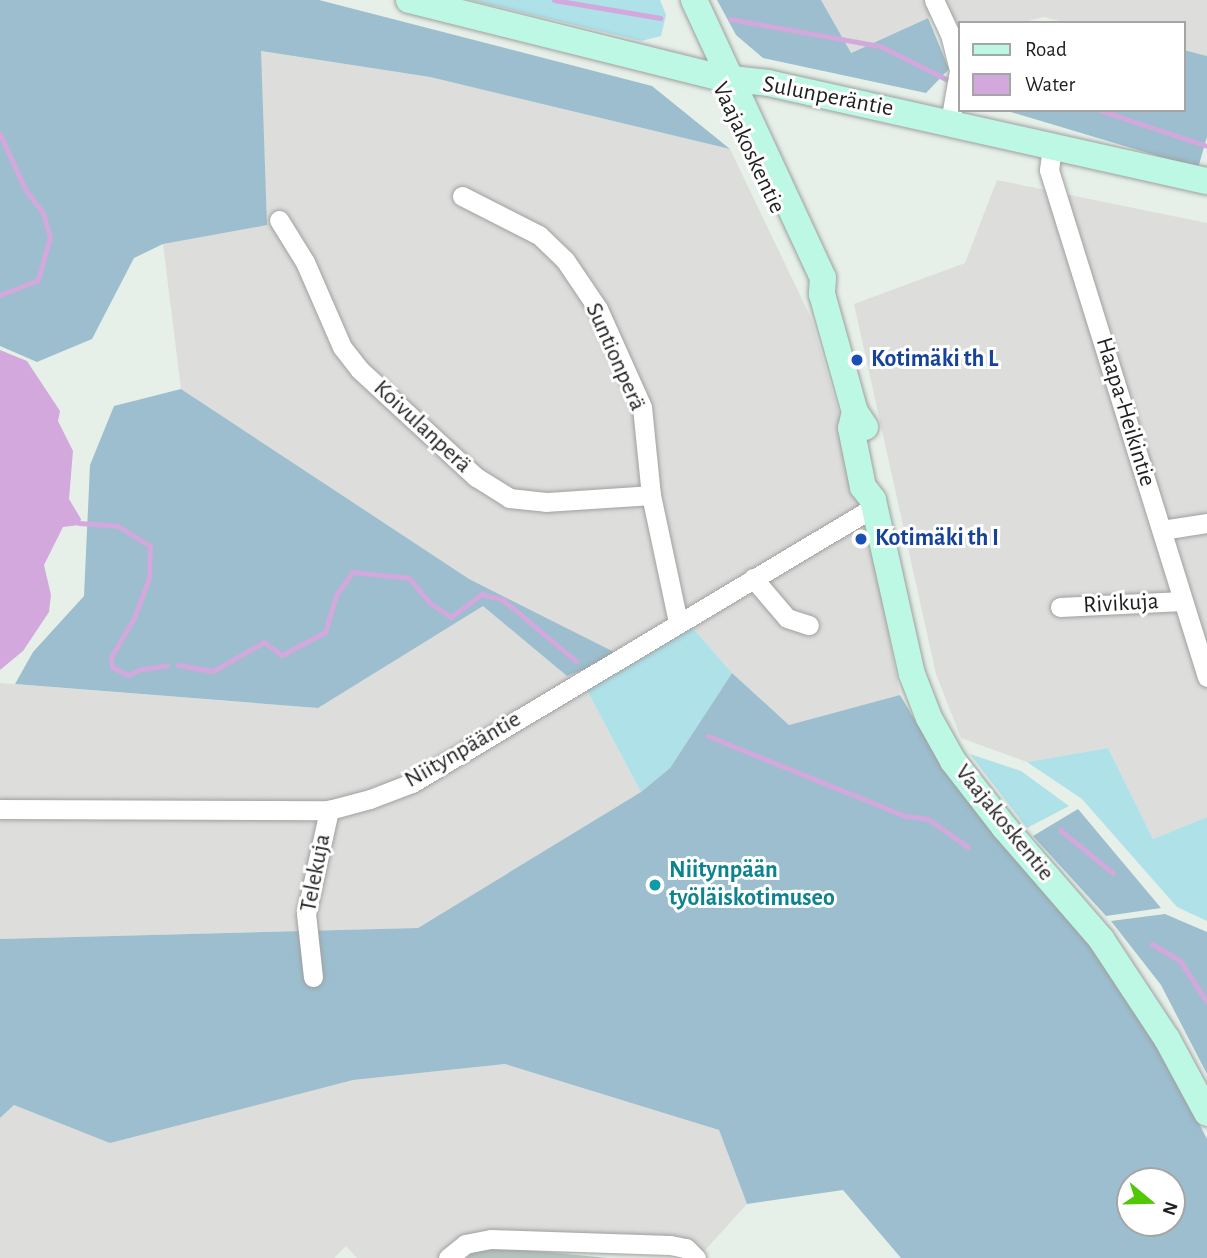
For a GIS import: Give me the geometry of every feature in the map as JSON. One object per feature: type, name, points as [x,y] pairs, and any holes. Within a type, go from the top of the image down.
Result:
[{"type":"main road","name":"Sulunperäntie","points":[[409,0],[723,77],[950,122],[1207,181]]},
{"type":"main road","name":"Vaajakoskentie","points":[[675,0],[723,77]]},
{"type":"main road","name":"Vaajakoskentie","points":[[694,0],[723,77],[810,284],[822,294],[855,412],[851,428],[863,487],[873,504],[912,674],[929,718],[953,761],[1005,828],[1101,939],[1167,1040],[1207,1113]]},
{"type":"street","points":[[934,0],[958,68]]},
{"type":"street","points":[[950,122],[958,77]]},
{"type":"street","name":"Haapa-Heikintie","points":[[1052,146],[1049,170],[1207,677]]},
{"type":"street","name":"Suntionperä","points":[[462,196],[539,235],[565,260],[598,309],[642,407],[652,495],[678,622]]},
{"type":"street","name":"Koivulanperä","points":[[279,220],[304,262],[342,347],[360,370],[476,477],[509,498],[546,502],[652,495]]},
{"type":"street","name":"Niitynpääntie","points":[[0,809],[329,810],[412,783],[873,504]]},
{"type":"street","points":[[1162,530],[1207,523]]},
{"type":"street","points":[[753,578],[787,618],[809,625]]},
{"type":"street","name":"Rivikuja","points":[[1060,607],[1183,601]]},
{"type":"street","name":"Telekuja","points":[[313,977],[306,914],[329,810]]},
{"type":"street","points":[[448,1258],[465,1244],[491,1239],[670,1245],[686,1248],[696,1258]]},
{"type":"shaded area","points":[[0,0],[319,0],[652,86],[730,149],[430,77],[261,51],[267,225],[163,244],[134,258],[92,339],[37,362],[0,346]]},
{"type":"shaded area","points":[[470,0],[660,0],[666,15],[661,36],[641,41]]},
{"type":"shaded area","points":[[717,0],[821,0],[851,53],[928,18],[949,69],[926,93],[763,58],[736,35]]},
{"type":"shaded area","points":[[821,0],[1207,0],[1207,56],[1186,51],[1186,21],[1059,21],[1044,17],[1028,21],[958,21],[958,33],[945,10],[850,53]]},
{"type":"shaded area","points":[[260,51],[430,77],[730,149],[811,318],[863,496],[900,695],[789,725],[732,673],[685,619],[582,681],[641,792],[418,928],[0,939],[0,683],[318,708],[483,605],[567,675],[466,578],[181,389],[163,244],[267,224]]},
{"type":"shaded area","points":[[1186,51],[1207,56],[1207,137],[1198,168],[1011,112],[1186,112]]},
{"type":"shaded area","points":[[997,180],[1207,223],[1207,817],[1153,839],[1108,748],[1027,762],[961,738],[936,674],[854,304],[965,263]]},
{"type":"shaded area","points":[[181,389],[469,579],[620,655],[567,676],[483,606],[318,708],[15,684],[33,652],[84,596],[90,465],[114,406]]},
{"type":"shaded area","points":[[685,619],[732,673],[670,768],[641,792],[582,681]]},
{"type":"shaded area","points":[[732,673],[789,725],[900,695],[945,770],[1093,945],[1158,1043],[1207,1139],[1207,1258],[901,1258],[843,1190],[747,1204],[719,1130],[505,1064],[353,1080],[110,1143],[14,1105],[0,1118],[0,939],[418,928],[641,792],[670,768]]},
{"type":"shaded area","points":[[1108,748],[1153,839],[1207,817],[1207,921],[1177,907],[1082,799],[1027,762]]},
{"type":"shaded area","points":[[970,754],[1021,771],[1069,806],[1027,828]]},
{"type":"shaded area","points":[[1078,809],[1161,908],[1106,916],[1033,836]]},
{"type":"shaded area","points":[[1165,914],[1207,932],[1207,1074],[1161,985],[1111,921]]},
{"type":"shaded area","points":[[505,1064],[719,1130],[747,1204],[698,1258],[583,1240],[565,1258],[357,1258],[346,1246],[334,1258],[0,1258],[0,1118],[14,1105],[110,1142],[353,1080]]},
{"type":"shaded area","points":[[504,1248],[608,1258],[467,1258],[474,1250]]},
{"type":"water","points":[[0,350],[27,361],[60,411],[58,421],[73,451],[69,499],[81,519],[79,525],[63,527],[44,565],[51,595],[49,612],[23,651],[0,670]]},
{"type":"waterway","points":[[554,0],[660,18]]},
{"type":"waterway","points":[[730,19],[880,46],[950,81]]},
{"type":"waterway","points":[[1105,112],[1207,146]]},
{"type":"waterway","points":[[0,134],[25,189],[43,213],[50,237],[38,280],[0,295]]},
{"type":"waterway","points":[[79,523],[118,526],[150,546],[149,578],[134,618],[111,657],[112,667],[128,675],[141,669],[167,666]]},
{"type":"waterway","points":[[178,665],[213,671],[264,642],[282,655],[325,632],[336,595],[353,572],[409,578],[430,603],[451,617],[481,594],[503,600],[576,661]]},
{"type":"waterway","points":[[708,736],[905,816],[928,819],[968,847]]},
{"type":"waterway","points":[[1060,830],[1113,873]]},
{"type":"waterway","points":[[1152,944],[1180,961],[1207,1002]]},
{"type":"place","name":"Kotimäki th L","points":[[857,360]]},
{"type":"place","name":"Kotimäki th I","points":[[861,539]]},
{"type":"place","name":"Niitynpään työläiskotimuseo","points":[[655,885]]}]
